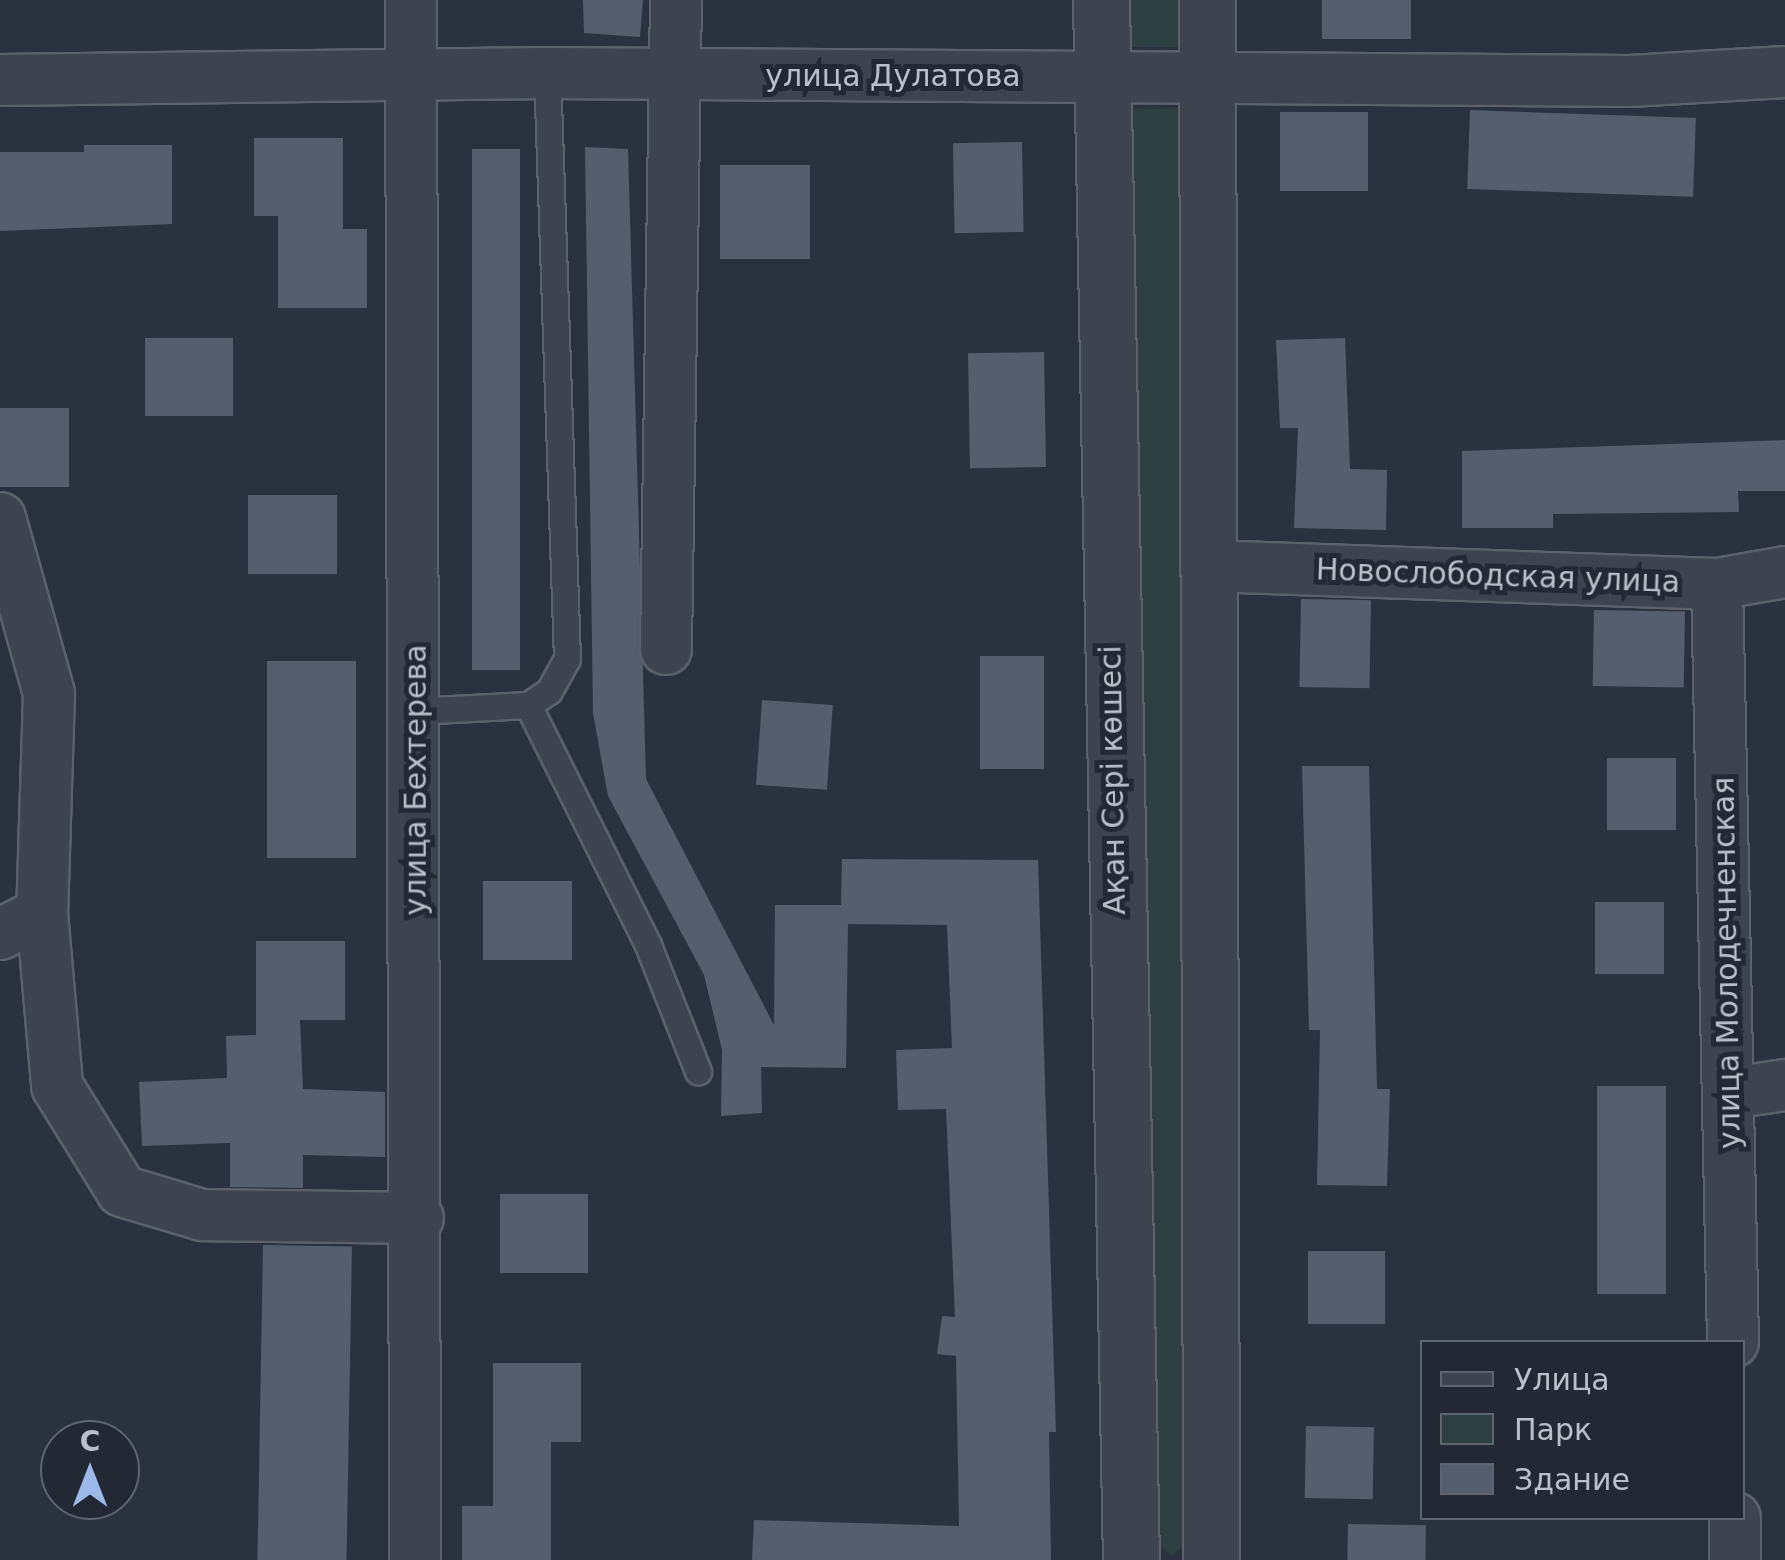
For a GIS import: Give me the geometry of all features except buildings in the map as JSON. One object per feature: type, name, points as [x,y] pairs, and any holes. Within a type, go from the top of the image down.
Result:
[{"type":"street","name":"улица Бехтерева","points":[[410,0],[418,1218],[415,1560]]},
{"type":"street","points":[[666,648],[670,74],[676,0]]},
{"type":"street","name":"Ақан Сері көшесі","points":[[1100,0],[1131,1560]]},
{"type":"street","points":[[1207,0],[1211,1560]]},
{"type":"street","name":"улица Дулатова","points":[[0,80],[547,73],[1630,81],[1785,72]]},
{"type":"street","points":[[0,518],[48,694],[21,924],[56,1086],[122,1190],[202,1215],[418,1218]]},
{"type":"street","name":"Новослободская улица","points":[[1210,566],[1717,584],[1785,572]]},
{"type":"street","name":"улица Молодечненская","points":[[1717,584],[1731,1093],[1733,1340]]},
{"type":"street","points":[[1731,1093],[1785,1085]]},
{"type":"street","points":[[1735,1520],[1735,1560]]},
{"type":"lane","points":[[415,711],[528,704],[548,692],[566,659],[547,73]]},
{"type":"lane","points":[[528,704],[648,945],[698,1071]]},
{"type":"green space","points":[[1120,0],[1187,0],[1187,47],[1120,47]]},
{"type":"green space","points":[[1208,108],[1212,1519],[1172,1556],[1129,1518],[1101,109]]}]
